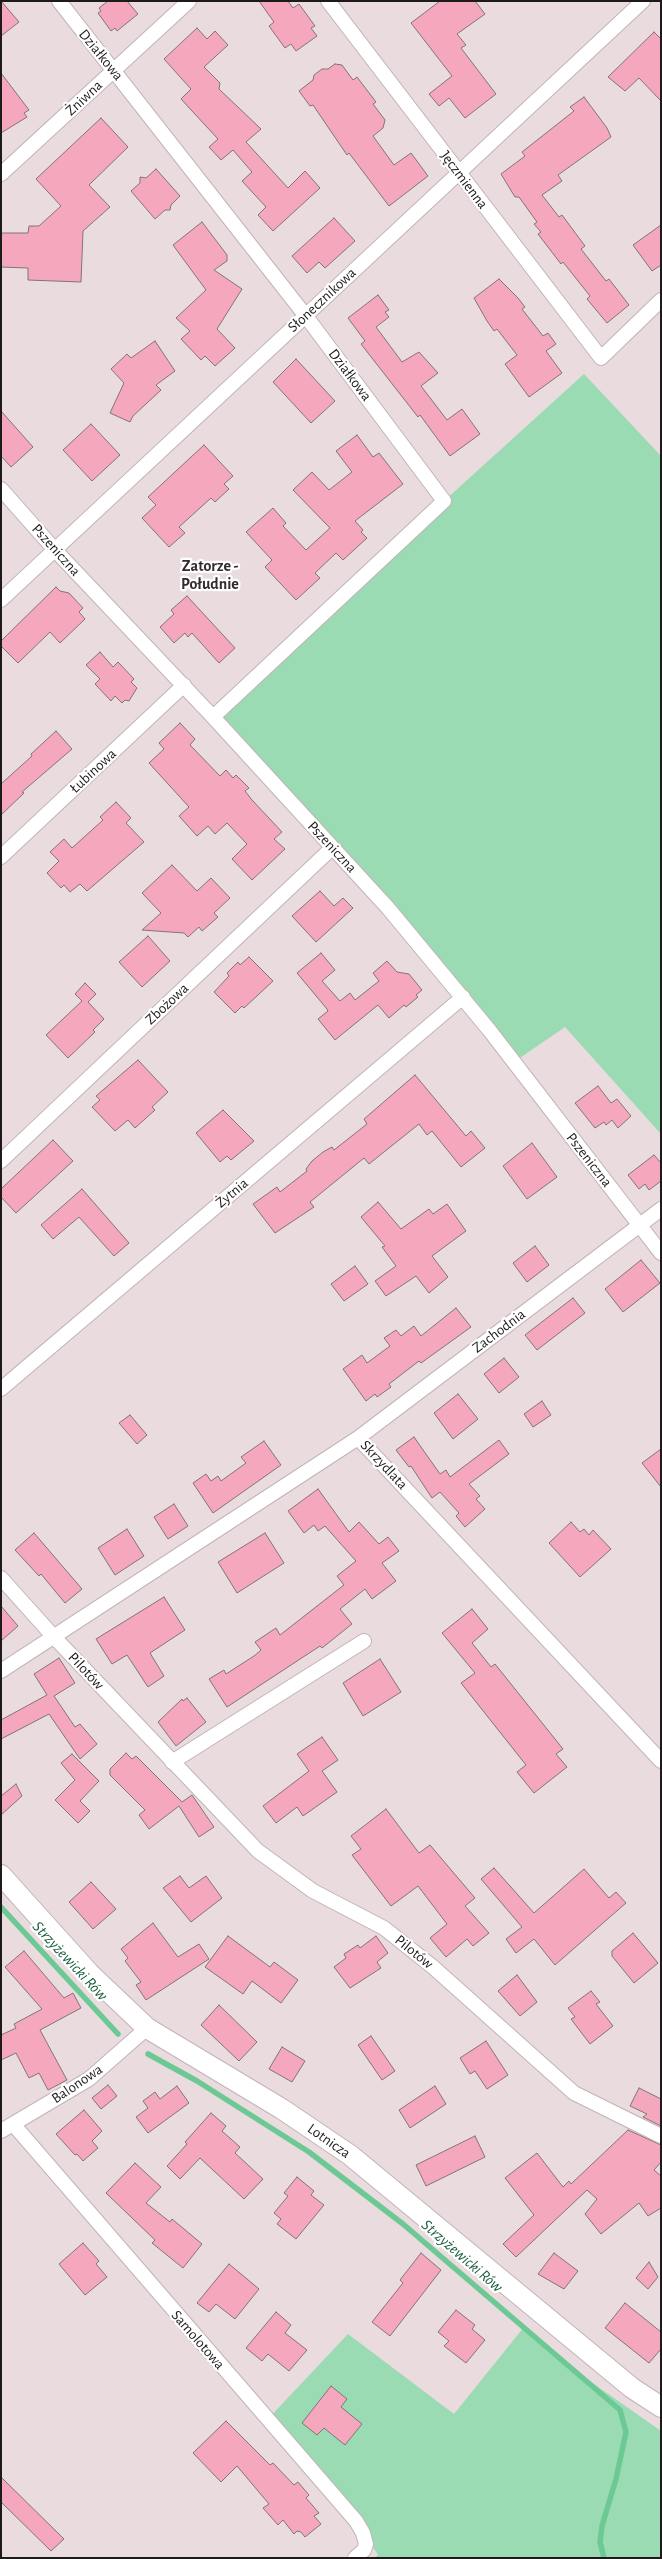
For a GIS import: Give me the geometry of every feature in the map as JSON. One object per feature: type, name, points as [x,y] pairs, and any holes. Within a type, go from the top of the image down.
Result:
[{"type":"street","name":"Działkowa","points":[[58,1],[305,315],[444,501],[213,717]]},
{"type":"street","name":"Żniwna","points":[[1,174],[190,1]]},
{"type":"street","name":"Jęczmienna","points":[[328,1],[601,358],[661,300]]},
{"type":"street","name":"Słonecznikowa","points":[[1,600],[643,1]]},
{"type":"street","name":"Pszeniczna","points":[[1,489],[55,550],[184,685],[388,908],[463,998],[640,1225]]},
{"type":"street","name":"Łubinowa","points":[[1,857],[184,685]]},
{"type":"street","name":"Zbożowa","points":[[1,1161],[332,848]]},
{"type":"street","name":"Żytnia","points":[[1,1389],[463,998]]},
{"type":"street","name":"Zachodnia","points":[[358,1438],[661,1209]]},
{"type":"street","points":[[640,1225],[661,1252]]},
{"type":"street","name":"Skrzydlata","points":[[1,1671],[358,1438],[661,1761]]},
{"type":"street","name":"Pilotów","points":[[1,1578],[172,1762],[258,1851],[313,1891],[384,1928],[433,1967],[574,2093],[661,2136]]},
{"type":"street","points":[[172,1762],[364,1641]]},
{"type":"street","name":"Lotnicza","points":[[1,1875],[90,1974],[147,2028],[282,2108],[350,2154],[632,2388],[661,2407]]},
{"type":"street","name":"Balonowa","points":[[7,2128],[89,2079],[147,2028]]},
{"type":"street","name":"Samolotowa","points":[[7,2128],[356,2522],[363,2533],[366,2544],[364,2550],[355,2558]]},
{"type":"green space","points":[[584,374],[661,456],[661,1134],[565,1027],[514,1062],[213,717],[444,501]]},
{"type":"green space","points":[[524,2327],[574,2370],[661,2431],[661,2558],[374,2558],[378,2555],[356,2521],[267,2420],[348,2334],[454,2414]]},
{"type":"building","points":[[1,1],[19,22],[1,36]]},
{"type":"building","points":[[108,1],[127,1],[138,14],[117,31],[115,28],[111,31],[98,13],[101,11],[99,8]]},
{"type":"building","points":[[259,1],[288,1],[293,8],[299,4],[315,26],[311,28],[317,36],[296,51],[291,44],[285,48],[269,26],[274,22]]},
{"type":"building","points":[[440,1],[475,1],[485,14],[457,34],[466,45],[461,48],[496,94],[465,118],[449,98],[439,106],[429,94],[452,76],[411,23]]},
{"type":"building","points":[[197,28],[207,39],[215,31],[228,45],[204,67],[220,83],[219,89],[261,129],[246,142],[288,188],[305,171],[320,188],[273,231],[258,215],[266,207],[242,181],[252,172],[233,150],[221,160],[209,147],[218,139],[181,99],[191,89],[164,59]]},
{"type":"building","points":[[654,32],[661,39],[661,101],[639,78],[625,91],[608,77]]},
{"type":"building","points":[[335,64],[342,65],[353,80],[357,77],[376,102],[373,104],[385,120],[383,128],[373,136],[394,165],[411,153],[428,176],[389,206],[349,153],[347,155],[313,105],[310,106],[299,91],[313,80],[314,75],[322,69],[328,69]]},
{"type":"building","points":[[1,73],[29,110],[24,113],[27,117],[1,133]]},
{"type":"building","points":[[584,97],[607,128],[611,137],[558,175],[562,181],[542,195],[559,217],[562,215],[585,246],[581,249],[606,281],[609,279],[629,305],[607,323],[587,299],[590,296],[563,262],[561,264],[538,234],[541,232],[534,224],[537,222],[519,197],[515,197],[501,174],[525,156],[522,152],[574,111],[570,107]]},
{"type":"building","points":[[101,118],[128,147],[89,185],[110,207],[83,231],[81,282],[28,280],[28,268],[1,267],[1,233],[28,233],[29,226],[39,226],[61,206],[36,179]]},
{"type":"building","points":[[156,169],[180,196],[171,205],[170,210],[165,210],[155,219],[131,191],[140,183],[140,177],[146,178]]},
{"type":"building","points":[[334,218],[355,241],[325,268],[319,262],[307,273],[292,256]]},
{"type":"building","points":[[202,222],[227,255],[227,261],[214,270],[242,289],[217,329],[235,348],[215,366],[205,356],[201,360],[181,339],[190,331],[176,318],[206,290],[173,245]]},
{"type":"building","points":[[661,225],[661,265],[652,271],[633,245]]},
{"type":"building","points":[[499,279],[525,307],[522,309],[543,336],[548,333],[556,344],[546,351],[562,373],[529,397],[505,364],[517,355],[497,329],[494,331],[474,298]]},
{"type":"building","points":[[378,295],[389,310],[385,312],[389,317],[376,327],[402,362],[419,352],[438,373],[421,386],[447,420],[462,409],[480,434],[450,456],[420,415],[418,417],[361,344],[365,341],[348,318]]},
{"type":"building","points":[[155,341],[175,371],[156,385],[161,390],[133,416],[130,422],[110,413],[124,383],[111,369],[127,354],[131,358]]},
{"type":"building","points":[[296,359],[335,401],[311,423],[273,382]]},
{"type":"building","points":[[1,411],[33,447],[11,467],[1,456]]},
{"type":"building","points":[[91,424],[120,455],[92,481],[63,450]]},
{"type":"building","points":[[357,435],[373,457],[379,453],[403,484],[355,521],[367,538],[343,560],[336,553],[315,573],[320,578],[296,600],[265,567],[272,560],[246,532],[273,508],[286,523],[283,526],[306,550],[330,528],[293,490],[312,472],[329,490],[352,472],[336,451]]},
{"type":"building","points":[[204,445],[233,476],[224,484],[229,489],[215,502],[211,498],[179,527],[185,533],[169,547],[142,518],[156,505],[148,497]]},
{"type":"building","points":[[56,587],[60,591],[69,593],[83,608],[79,612],[85,619],[60,643],[50,632],[18,663],[1,646],[1,641]]},
{"type":"building","points":[[187,596],[235,648],[219,663],[192,633],[188,637],[185,633],[174,643],[160,627],[174,614],[171,610]]},
{"type":"building","points":[[100,652],[113,667],[118,662],[134,679],[131,682],[137,688],[129,701],[125,700],[122,703],[115,696],[111,701],[95,684],[100,679],[86,665]]},
{"type":"building","points":[[180,723],[195,739],[190,745],[220,776],[226,770],[233,778],[236,775],[249,788],[245,791],[252,800],[282,832],[274,839],[285,849],[252,880],[232,859],[247,844],[227,823],[215,834],[208,826],[197,836],[179,816],[189,807],[149,763],[164,749],[159,743]]},
{"type":"building","points":[[56,731],[72,749],[22,792],[24,793],[1,815],[1,784]]},
{"type":"building","points":[[116,802],[131,818],[126,823],[144,842],[87,891],[80,884],[70,892],[64,885],[61,888],[47,873],[59,861],[50,852],[64,839],[72,848],[103,820],[100,817]]},
{"type":"building","points":[[172,865],[197,891],[211,878],[230,898],[214,913],[218,917],[202,931],[199,927],[188,937],[184,933],[142,930],[161,913],[142,893]]},
{"type":"building","points":[[320,891],[334,906],[343,898],[353,908],[316,942],[292,916]]},
{"type":"building","points":[[148,936],[170,961],[142,987],[119,962]]},
{"type":"building","points":[[321,953],[335,970],[322,981],[340,1001],[350,993],[355,1000],[379,981],[373,973],[387,961],[397,972],[409,974],[422,990],[416,995],[418,997],[406,1007],[404,1005],[389,1018],[378,1005],[335,1040],[318,1019],[328,1011],[327,1009],[297,973]]},
{"type":"building","points":[[249,957],[273,981],[244,1008],[242,1006],[235,1013],[214,992],[229,976],[227,973],[238,962],[240,965]]},
{"type":"building","points":[[85,983],[96,994],[88,1002],[104,1019],[93,1030],[95,1032],[68,1058],[46,1035],[82,1001],[75,994]]},
{"type":"building","points":[[138,1060],[168,1092],[152,1107],[155,1110],[135,1128],[128,1120],[115,1131],[92,1107],[100,1100],[96,1096]]},
{"type":"building","points":[[415,1075],[466,1136],[471,1131],[485,1148],[461,1167],[432,1131],[427,1135],[419,1124],[369,1164],[364,1158],[310,1202],[314,1207],[275,1233],[253,1204],[277,1187],[280,1192],[307,1171],[306,1169],[312,1161],[323,1152],[332,1147],[334,1150],[367,1124],[364,1119]]},
{"type":"building","points":[[598,1086],[611,1103],[617,1099],[631,1116],[618,1128],[612,1120],[606,1125],[604,1122],[595,1128],[575,1103]]},
{"type":"building","points":[[223,1110],[254,1141],[231,1160],[227,1156],[220,1162],[196,1133]]},
{"type":"building","points":[[53,1140],[73,1161],[16,1213],[1,1197],[1,1189]]},
{"type":"building","points":[[532,1143],[557,1177],[527,1199],[503,1166]]},
{"type":"building","points":[[654,1155],[661,1163],[661,1181],[649,1190],[645,1184],[639,1189],[628,1175]]},
{"type":"building","points":[[82,1189],[129,1243],[114,1256],[79,1217],[53,1239],[41,1225]]},
{"type":"building","points":[[378,1202],[401,1229],[429,1209],[433,1214],[447,1204],[466,1231],[432,1256],[448,1277],[429,1293],[416,1276],[386,1296],[375,1281],[396,1266],[382,1247],[385,1246],[361,1217]]},
{"type":"building","points":[[535,1246],[549,1265],[527,1282],[513,1263]]},
{"type":"building","points":[[641,1260],[660,1283],[623,1312],[605,1289]]},
{"type":"building","points":[[355,1266],[368,1284],[344,1301],[331,1284]]},
{"type":"building","points":[[573,1298],[585,1313],[537,1350],[525,1335]]},
{"type":"building","points":[[456,1308],[471,1327],[421,1363],[419,1361],[389,1384],[391,1387],[377,1397],[375,1394],[366,1401],[343,1369],[362,1355],[367,1363],[390,1346],[384,1338],[396,1330],[401,1336],[414,1326],[421,1336]]},
{"type":"building","points":[[504,1358],[519,1377],[499,1393],[484,1374]]},
{"type":"building","points":[[458,1394],[478,1419],[453,1439],[434,1413]]},
{"type":"building","points":[[542,1401],[551,1415],[533,1427],[524,1414]]},
{"type":"building","points":[[130,1415],[147,1435],[137,1444],[119,1423]]},
{"type":"building","points":[[414,1437],[440,1474],[446,1470],[450,1477],[499,1440],[509,1454],[469,1484],[480,1496],[476,1499],[485,1509],[465,1527],[456,1516],[459,1513],[440,1492],[432,1498],[411,1466],[409,1467],[396,1450]]},
{"type":"building","points":[[264,1441],[281,1465],[213,1513],[193,1483],[206,1474],[211,1481],[218,1476],[221,1481],[246,1463],[241,1457]]},
{"type":"building","points":[[661,1449],[661,1487],[642,1463]]},
{"type":"building","points":[[318,1489],[349,1532],[359,1522],[379,1544],[388,1537],[399,1551],[382,1563],[396,1581],[372,1599],[365,1589],[340,1609],[352,1624],[322,1648],[320,1646],[227,1707],[209,1679],[224,1670],[226,1674],[254,1656],[261,1650],[255,1642],[276,1628],[280,1635],[344,1585],[337,1576],[356,1561],[325,1526],[318,1531],[314,1525],[304,1533],[288,1511]]},
{"type":"building","points":[[174,1504],[188,1526],[168,1539],[154,1517]]},
{"type":"building","points":[[571,1522],[580,1532],[584,1529],[589,1535],[593,1530],[611,1549],[580,1577],[549,1543]]},
{"type":"building","points":[[127,1529],[144,1556],[115,1575],[98,1548]]},
{"type":"building","points":[[34,1533],[82,1589],[65,1603],[41,1574],[39,1576],[15,1550]]},
{"type":"building","points":[[265,1533],[284,1563],[237,1593],[218,1562]]},
{"type":"building","points":[[164,1597],[185,1630],[150,1653],[164,1676],[148,1687],[127,1655],[112,1664],[96,1639]]},
{"type":"building","points":[[1,1606],[18,1626],[1,1641]]},
{"type":"building","points":[[472,1609],[488,1629],[472,1643],[491,1667],[495,1664],[563,1749],[556,1754],[567,1767],[534,1793],[517,1772],[526,1765],[461,1683],[475,1673],[442,1633]]},
{"type":"building","points":[[59,1658],[75,1683],[54,1696],[75,1727],[80,1724],[97,1744],[80,1759],[49,1714],[1,1739],[1,1720],[47,1695],[34,1674]]},
{"type":"building","points":[[380,1659],[401,1692],[363,1716],[343,1683]]},
{"type":"building","points":[[187,1698],[206,1722],[176,1746],[158,1722],[182,1699],[183,1701]]},
{"type":"building","points":[[322,1737],[338,1760],[322,1771],[337,1792],[303,1816],[297,1807],[276,1823],[263,1806],[309,1771],[297,1754]]},
{"type":"building","points":[[126,1753],[132,1759],[136,1756],[182,1802],[192,1795],[214,1827],[199,1837],[179,1806],[149,1829],[139,1815],[145,1810],[110,1775],[110,1769]]},
{"type":"building","points":[[72,1754],[99,1781],[80,1801],[90,1811],[78,1823],[55,1800],[75,1780],[61,1763]]},
{"type":"building","points":[[16,1784],[22,1796],[1,1815],[1,1796]]},
{"type":"building","points":[[386,1809],[419,1853],[430,1845],[475,1898],[465,1906],[489,1933],[473,1946],[467,1939],[446,1957],[430,1938],[447,1924],[418,1886],[391,1906],[352,1855],[361,1849],[351,1836]]},
{"type":"building","points":[[494,1868],[534,1913],[584,1869],[609,1898],[616,1892],[626,1903],[555,1965],[534,1939],[516,1953],[506,1939],[522,1927],[481,1879]]},
{"type":"building","points":[[180,1876],[189,1888],[206,1876],[222,1898],[191,1922],[163,1888]]},
{"type":"building","points":[[91,1882],[116,1909],[93,1929],[69,1902]]},
{"type":"building","points":[[153,1923],[178,1957],[199,1944],[209,1959],[146,2000],[136,1985],[141,1982],[125,1961],[128,1958],[121,1949]]},
{"type":"building","points":[[633,1933],[658,1963],[634,1983],[612,1956],[612,1951]]},
{"type":"building","points":[[228,1936],[270,1967],[274,1962],[298,1980],[281,2003],[252,1981],[243,1994],[205,1967]]},
{"type":"building","points":[[376,1936],[388,1953],[377,1962],[381,1968],[350,1988],[334,1967],[346,1958],[344,1954],[358,1945],[360,1948]]},
{"type":"building","points":[[24,1951],[64,1998],[73,1993],[81,2008],[40,2030],[67,2080],[48,2090],[39,2073],[29,2078],[16,2053],[1,2060],[1,2035],[16,2028],[14,2024],[42,2009],[5,1967]]},
{"type":"building","points":[[517,1975],[537,2002],[520,2016],[498,1991]]},
{"type":"building","points":[[591,1991],[600,2002],[596,2004],[613,2026],[590,2044],[571,2019],[575,2017],[568,2008]]},
{"type":"building","points":[[219,2005],[257,2042],[239,2061],[201,2025]]},
{"type":"building","points":[[371,2036],[395,2071],[382,2080],[358,2045]]},
{"type":"building","points":[[486,2041],[508,2075],[487,2089],[475,2071],[470,2074],[460,2058]]},
{"type":"building","points":[[282,2047],[305,2061],[292,2082],[269,2069]]},
{"type":"building","points":[[108,2085],[117,2096],[101,2109],[92,2098]]},
{"type":"building","points":[[177,2086],[189,2103],[148,2133],[136,2117],[148,2108],[143,2101],[155,2092],[160,2099]]},
{"type":"building","points":[[435,2086],[446,2104],[410,2128],[399,2110]]},
{"type":"building","points":[[639,2088],[661,2099],[661,2126],[643,2117],[647,2114],[630,2106]]},
{"type":"building","points":[[84,2110],[102,2131],[92,2141],[98,2148],[83,2161],[56,2134]]},
{"type":"building","points":[[211,2113],[226,2126],[222,2131],[240,2147],[235,2153],[263,2179],[244,2199],[200,2158],[180,2179],[167,2166]]},
{"type":"building","points":[[628,2130],[661,2145],[661,2162],[654,2170],[661,2176],[661,2208],[648,2216],[639,2203],[601,2234],[585,2214],[597,2199],[587,2190],[516,2257],[503,2244],[534,2215],[505,2178],[537,2153],[563,2187],[569,2181],[571,2184]]},
{"type":"building","points":[[475,2136],[485,2157],[426,2186],[416,2165]]},
{"type":"building","points":[[135,2163],[161,2187],[146,2203],[170,2222],[172,2219],[202,2244],[183,2268],[152,2243],[155,2240],[106,2193]]},
{"type":"building","points":[[297,2177],[314,2191],[311,2195],[324,2205],[296,2239],[277,2224],[281,2219],[274,2213],[288,2196],[284,2193]]},
{"type":"building","points":[[83,2243],[99,2261],[96,2264],[107,2277],[85,2295],[59,2264]]},
{"type":"building","points":[[421,2253],[441,2270],[390,2336],[372,2322],[403,2283],[400,2280]]},
{"type":"building","points":[[554,2253],[578,2271],[564,2289],[538,2274]]},
{"type":"building","points":[[649,2262],[658,2277],[648,2289],[636,2278]]},
{"type":"building","points":[[229,2264],[259,2289],[235,2319],[216,2304],[209,2312],[197,2303]]},
{"type":"building","points":[[625,2303],[661,2332],[661,2349],[649,2363],[605,2328]]},
{"type":"building","points":[[456,2310],[475,2325],[472,2329],[485,2340],[466,2363],[444,2346],[449,2341],[438,2332]]},
{"type":"building","points":[[276,2312],[291,2325],[285,2333],[307,2350],[289,2371],[268,2354],[262,2361],[246,2348]]},
{"type":"building","points":[[331,2386],[347,2399],[341,2407],[362,2424],[345,2445],[324,2428],[317,2435],[302,2423]]},
{"type":"building","points":[[226,2421],[270,2465],[273,2463],[294,2485],[298,2482],[309,2495],[306,2498],[319,2513],[314,2516],[321,2524],[305,2537],[301,2532],[297,2531],[294,2534],[283,2520],[278,2525],[263,2508],[269,2504],[237,2466],[221,2482],[193,2453]]},
{"type":"building","points":[[1,2477],[64,2539],[51,2551],[1,2502]]},
{"type":"waterway","name":"Strzyżewicki Rów","points":[[1,1907],[118,2034]]},
{"type":"waterway","name":"Strzyżewicki Rów","points":[[148,2054],[197,2081],[309,2152],[403,2224],[620,2410],[626,2432],[616,2479],[602,2526],[600,2542],[604,2558]]},
{"type":"district","name":"Zatorze - Południe","points":[[210,575]]}]
